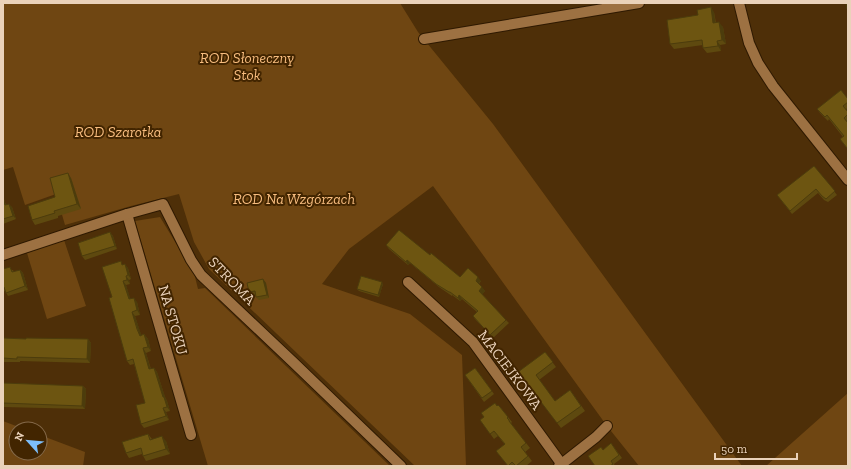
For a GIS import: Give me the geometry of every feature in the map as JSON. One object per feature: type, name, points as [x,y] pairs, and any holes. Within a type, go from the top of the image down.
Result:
[{"type":"street","points":[[424,39],[639,3]]},
{"type":"street","points":[[739,3],[749,43],[758,63],[773,86],[848,180]]},
{"type":"street","name":"STROMA","points":[[3,255],[127,214],[163,204],[201,275],[401,466]]},
{"type":"street","name":"NA STOKU","points":[[127,214],[191,435]]},
{"type":"street","name":"MACIEJKOWA","points":[[408,282],[473,342],[561,465]]},
{"type":"street","points":[[561,465],[596,437],[607,426]]},
{"type":"green space","points":[[3,3],[400,3],[418,32],[493,124],[742,466],[639,466],[607,426],[433,186],[349,249],[322,284],[410,314],[462,355],[466,466],[415,466],[209,269],[194,242],[179,194],[65,225],[56,194],[25,205],[13,167],[3,170]]},
{"type":"green space","points":[[160,217],[194,273],[198,289],[205,288],[390,466],[208,466],[135,221]]},
{"type":"green space","points":[[64,240],[86,306],[47,319],[27,253]]},
{"type":"green space","points":[[848,393],[848,466],[766,466]]},
{"type":"green space","points":[[3,421],[8,423],[8,461],[48,461],[48,438],[85,452],[83,466],[3,466]]},
{"type":"building","points":[[711,7],[713,23],[719,22],[722,40],[717,41],[718,46],[703,48],[702,40],[670,44],[667,20],[698,15],[697,10]]},
{"type":"building","points":[[841,90],[848,99],[848,102],[843,106],[848,112],[844,118],[848,123],[847,148],[840,139],[844,136],[827,115],[825,117],[817,109]]},
{"type":"building","points":[[814,166],[835,191],[826,199],[816,189],[790,211],[777,195]]},
{"type":"building","points":[[68,173],[77,204],[32,220],[28,206],[55,197],[50,178]]},
{"type":"building","points":[[3,200],[5,205],[9,204],[13,216],[3,219]]},
{"type":"building","points":[[399,230],[430,255],[431,253],[460,277],[468,268],[478,277],[476,281],[482,287],[479,291],[506,320],[490,335],[473,316],[478,311],[459,295],[458,298],[436,284],[386,245]]},
{"type":"building","points":[[110,232],[115,246],[82,256],[78,243]]},
{"type":"building","points":[[121,261],[122,265],[125,264],[128,275],[126,276],[127,280],[123,281],[129,299],[134,298],[137,310],[132,312],[137,329],[140,336],[144,334],[148,347],[143,348],[149,369],[154,368],[167,407],[163,408],[166,416],[141,424],[136,405],[145,403],[133,359],[127,361],[109,298],[112,297],[102,267]]},
{"type":"building","points":[[10,267],[12,272],[20,270],[25,286],[6,293],[3,287],[3,269]]},
{"type":"building","points":[[361,276],[382,282],[378,295],[357,289]]},
{"type":"building","points":[[263,279],[267,295],[256,297],[255,291],[249,292],[247,283]]},
{"type":"building","points":[[3,338],[88,339],[87,359],[3,358]]},
{"type":"building","points":[[545,352],[553,362],[536,375],[555,401],[570,390],[581,406],[557,423],[518,372]]},
{"type":"building","points":[[475,368],[492,391],[482,398],[465,375]]},
{"type":"building","points":[[3,383],[83,386],[82,406],[3,403]]},
{"type":"building","points":[[495,403],[508,417],[507,418],[509,421],[526,443],[521,447],[528,456],[516,466],[512,462],[508,466],[496,451],[505,444],[494,431],[490,434],[480,420],[484,417],[481,413]]},
{"type":"building","points":[[148,434],[150,440],[162,436],[166,449],[143,456],[141,448],[126,453],[122,442]]},
{"type":"building","points":[[611,443],[619,455],[611,461],[613,464],[610,466],[595,466],[588,456],[601,447],[603,450]]},
{"type":"park label","name":"ROD Słoneczny Stok","points":[[247,66]]},
{"type":"park label","name":"ROD Szarotka","points":[[118,132]]},
{"type":"park label","name":"ROD Na Wzgórzach","points":[[294,199]]}]
